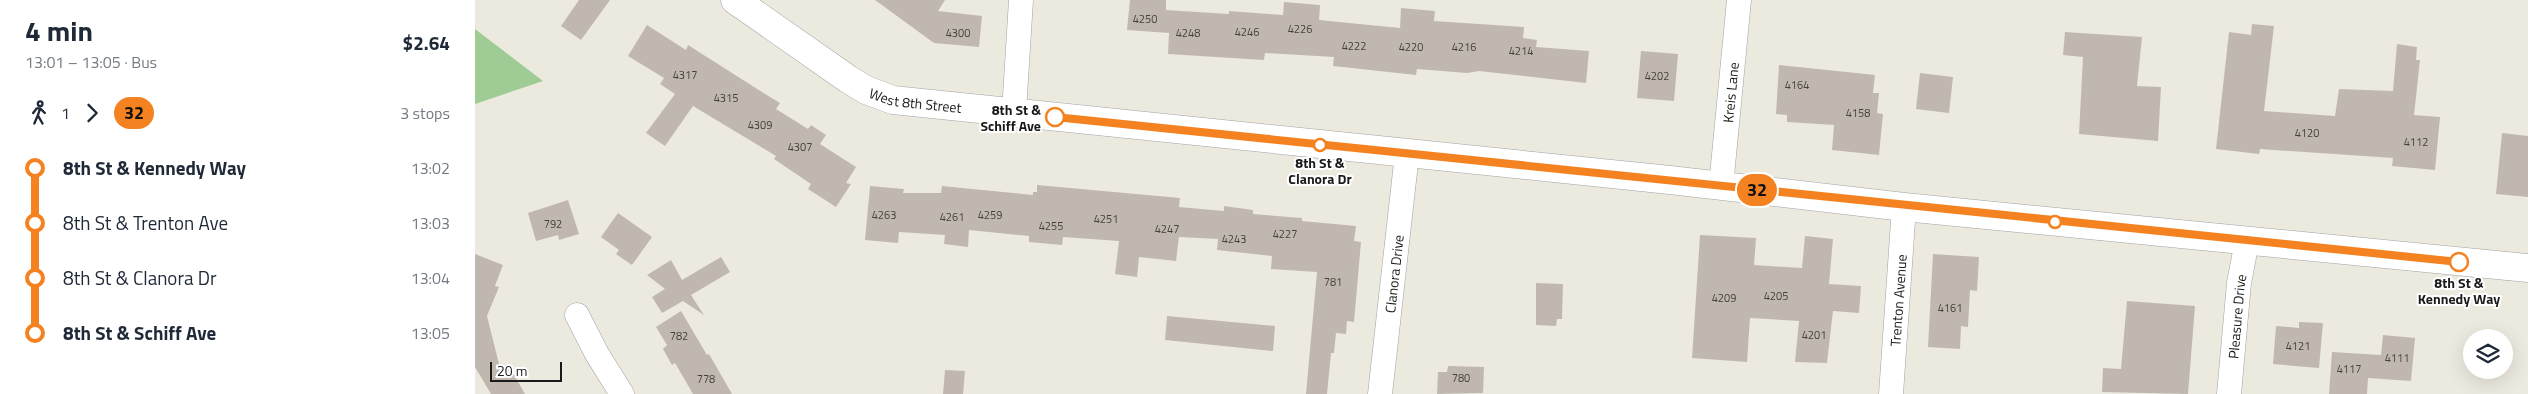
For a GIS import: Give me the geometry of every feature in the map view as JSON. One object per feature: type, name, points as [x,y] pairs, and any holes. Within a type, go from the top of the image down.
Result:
[{"type":"street","name":"West 8th Street","points":[[735,0],[866,90],[893,100],[1721,186],[1904,207],[2528,268]]},
{"type":"street","points":[[1014,112],[1021,0]]},
{"type":"street","name":"Kreis Lane","points":[[1721,186],[1739,0]]},
{"type":"street","name":"Clanora Drive","points":[[1380,394],[1407,154]]},
{"type":"street","name":"Trenton Avenue","points":[[1891,394],[1904,207]]},
{"type":"street","name":"Pleasure Drive","points":[[2229,394],[2239,283],[2247,241]]},
{"type":"street","points":[[577,315],[597,354],[622,394]]},
{"type":"green space","points":[[475,29],[543,81],[475,104]]},
{"type":"building","points":[[579,0],[610,0],[581,40],[561,26]]},
{"type":"building","points":[[875,0],[945,0],[938,11],[982,16],[979,47],[934,43]]},
{"type":"building","points":[[1130,0],[1166,0],[1166,10],[1229,14],[1229,11],[1283,15],[1284,2],[1320,5],[1319,20],[1400,28],[1401,8],[1435,11],[1434,21],[1524,27],[1523,38],[1537,40],[1536,47],[1589,51],[1586,83],[1479,71],[1467,73],[1417,69],[1416,75],[1333,66],[1334,57],[1265,53],[1264,60],[1168,54],[1169,33],[1127,30]]},
{"type":"building","points":[[2252,24],[2274,26],[2264,111],[2335,116],[2339,89],[2393,91],[2397,44],[2417,47],[2416,60],[2420,60],[2414,115],[2440,117],[2435,170],[2392,166],[2393,158],[2260,149],[2259,154],[2216,149],[2229,32],[2251,35]]},
{"type":"building","points":[[647,25],[686,50],[688,45],[780,103],[776,109],[808,129],[811,125],[826,135],[820,144],[856,167],[846,183],[851,184],[836,207],[808,189],[811,184],[774,159],[776,156],[693,106],[665,146],[646,133],[675,94],[660,84],[664,78],[628,56]]},
{"type":"building","points":[[2065,32],[2142,37],[2137,86],[2161,87],[2158,141],[2079,134],[2083,57],[2063,55]]},
{"type":"building","points":[[1641,51],[1678,54],[1674,101],[1637,98]]},
{"type":"building","points":[[1779,65],[1875,75],[1873,93],[1879,93],[1877,113],[1883,114],[1879,155],[1832,150],[1834,125],[1787,122],[1787,115],[1776,114]]},
{"type":"building","points":[[1920,73],[1953,77],[1949,113],[1916,109]]},
{"type":"building","points":[[2502,133],[2528,136],[2528,197],[2496,194]]},
{"type":"building","points":[[1037,185],[1180,198],[1179,207],[1224,211],[1224,206],[1253,210],[1253,214],[1302,218],[1302,221],[1356,226],[1354,241],[1361,242],[1354,322],[1347,321],[1346,334],[1336,333],[1334,353],[1331,353],[1327,394],[1306,394],[1317,272],[1271,269],[1272,256],[1217,250],[1218,239],[1179,237],[1176,261],[1139,257],[1137,277],[1115,274],[1119,241],[1063,237],[1062,245],[1029,242],[1029,236],[969,230],[968,247],[944,244],[945,235],[899,232],[898,243],[865,240],[870,186],[904,189],[903,193],[941,193],[942,186],[1033,195],[1033,192],[1037,192]]},
{"type":"building","points":[[568,200],[579,234],[559,240],[558,235],[536,241],[528,213]]},
{"type":"building","points":[[618,213],[652,237],[632,265],[616,254],[619,250],[601,237]]},
{"type":"building","points":[[1700,235],[1756,238],[1754,265],[1802,268],[1805,236],[1833,239],[1829,284],[1861,286],[1859,313],[1833,311],[1827,363],[1795,362],[1799,321],[1750,318],[1747,362],[1692,358]]},
{"type":"building","points":[[475,254],[503,265],[495,286],[499,287],[487,316],[500,368],[508,364],[525,394],[491,394],[475,367]]},
{"type":"building","points":[[1933,254],[1979,257],[1977,291],[1970,290],[1968,327],[1961,326],[1960,349],[1928,347]]},
{"type":"building","points":[[721,257],[730,272],[691,295],[704,315],[683,301],[662,313],[652,297],[665,289],[647,275],[671,260],[682,280]]},
{"type":"building","points":[[1536,283],[1563,284],[1562,319],[1557,319],[1556,326],[1536,325]]},
{"type":"building","points":[[2127,301],[2195,306],[2188,394],[2102,392],[2103,368],[2121,369]]},
{"type":"building","points":[[681,311],[732,394],[693,394],[675,363],[672,365],[663,349],[667,345],[656,327]]},
{"type":"building","points":[[1167,316],[1275,326],[1273,351],[1165,340]]},
{"type":"building","points":[[2299,322],[2323,323],[2319,368],[2273,364],[2276,326],[2299,328]]},
{"type":"building","points":[[2383,335],[2415,338],[2411,381],[2368,378],[2367,394],[2329,394],[2332,352],[2381,355]]},
{"type":"building","points":[[1448,366],[1484,367],[1483,393],[1437,394],[1438,372],[1447,372]]},
{"type":"building","points":[[945,370],[965,371],[963,394],[943,394]]},
{"type":"bus line","name":"32","points":[[1055,117],[1670,180],[1852,202],[2459,262]]},
{"type":"place","name":"8th St & Schiff Ave","points":[[1055,117]]},
{"type":"place","name":"8th St & Clanora Dr","points":[[1320,145]]},
{"type":"place","name":"8th St & Kennedy Way","points":[[2459,262]]}]
